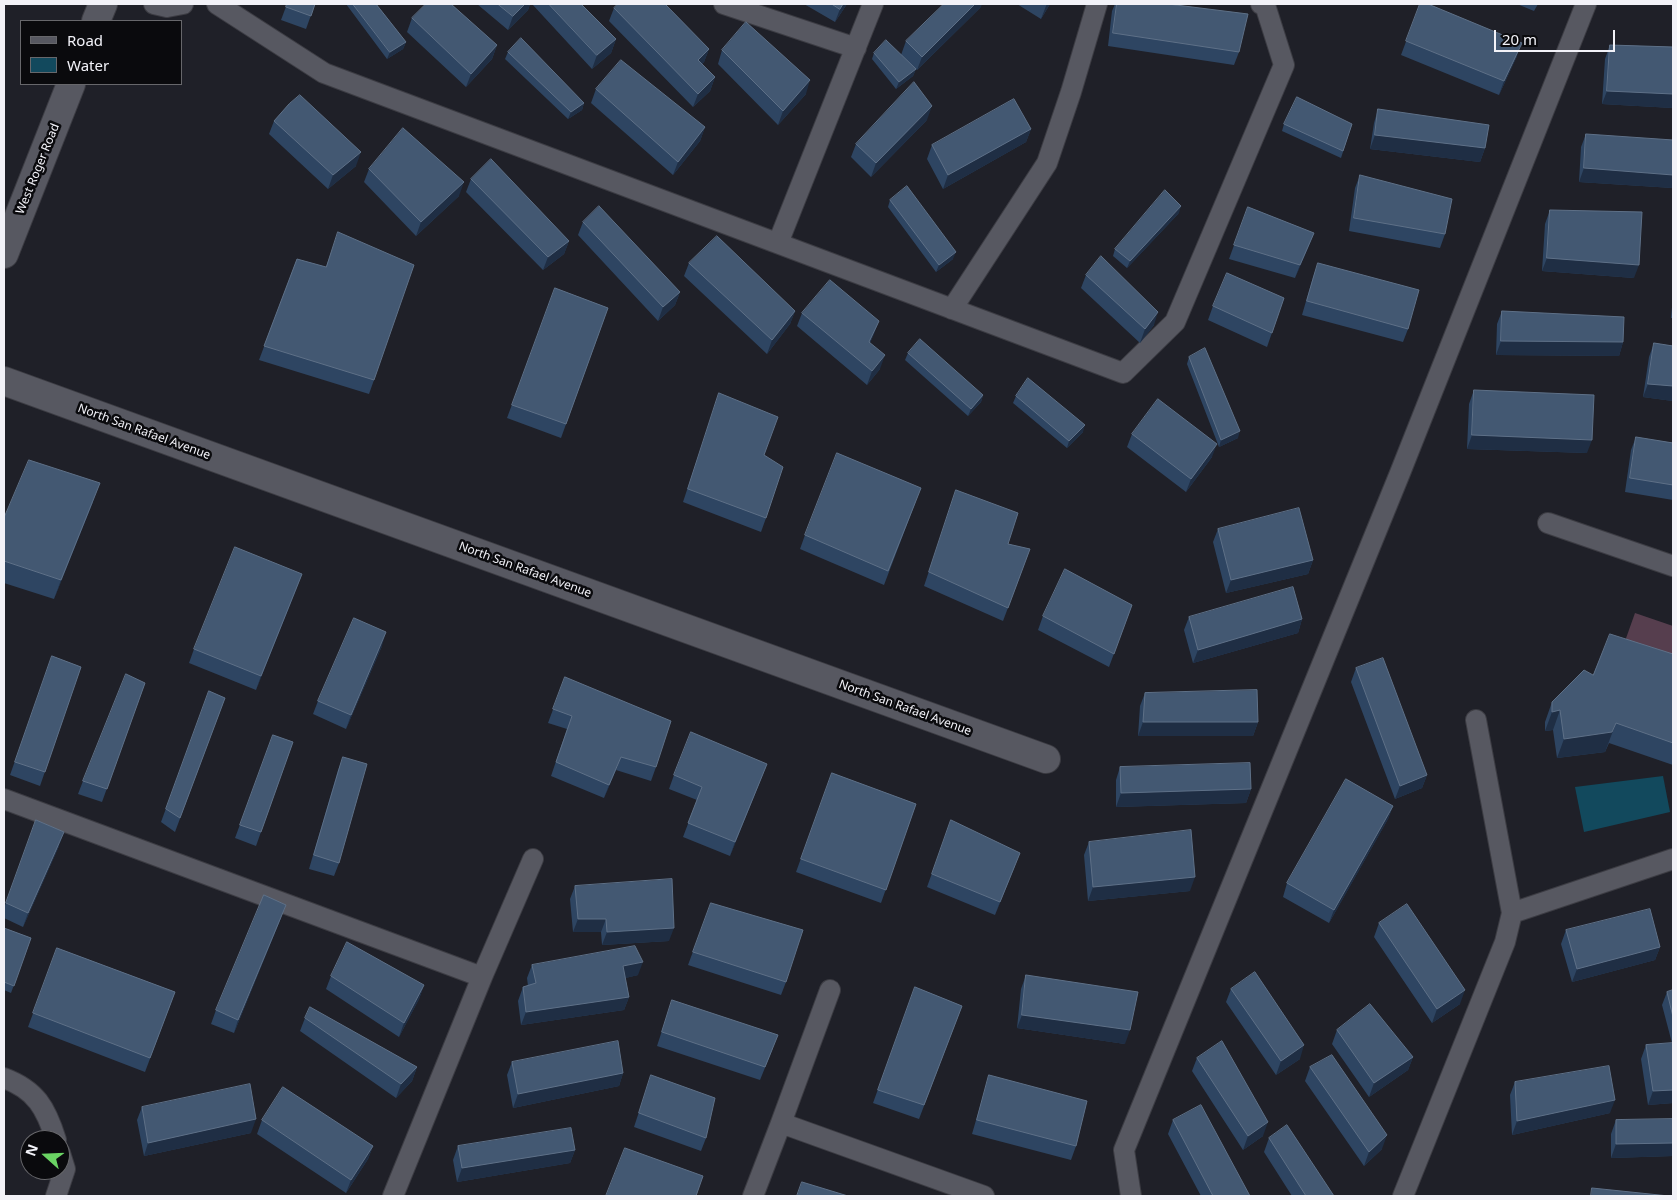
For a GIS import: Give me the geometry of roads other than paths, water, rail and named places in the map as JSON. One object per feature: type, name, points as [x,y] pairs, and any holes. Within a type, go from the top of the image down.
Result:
[{"type":"street","points":[[96,20],[103,4]]},
{"type":"street","name":"West Roger Road","points":[[4,254],[71,85]]},
{"type":"street","name":"North San Rafael Avenue","points":[[4,381],[1046,759]]},
{"type":"lane","points":[[154,4],[168,7],[183,4]]},
{"type":"lane","points":[[217,4],[324,73],[1123,372],[1176,322],[1284,65],[1265,5],[1261,4]]},
{"type":"lane","points":[[724,4],[856,48]]},
{"type":"lane","points":[[778,243],[874,4]]},
{"type":"lane","points":[[952,309],[1047,163],[1071,92],[1097,4]]},
{"type":"lane","points":[[1131,1196],[1124,1150],[1400,474],[1586,4]]},
{"type":"lane","points":[[1548,523],[1673,566]]},
{"type":"lane","points":[[1403,1196],[1505,942],[1512,913],[1476,720]]},
{"type":"lane","points":[[4,799],[482,977]]},
{"type":"lane","points":[[393,1196],[482,977],[533,859]]},
{"type":"lane","points":[[1512,913],[1673,859]]},
{"type":"lane","points":[[753,1196],[830,990]]},
{"type":"lane","points":[[4,1078],[19,1084],[38,1100],[53,1130]]},
{"type":"lane","points":[[781,1123],[984,1196]]},
{"type":"lane","points":[[56,1196],[61,1180]]},
{"type":"water","points":[[1663,776],[1670,812],[1584,832],[1575,787]]}]
